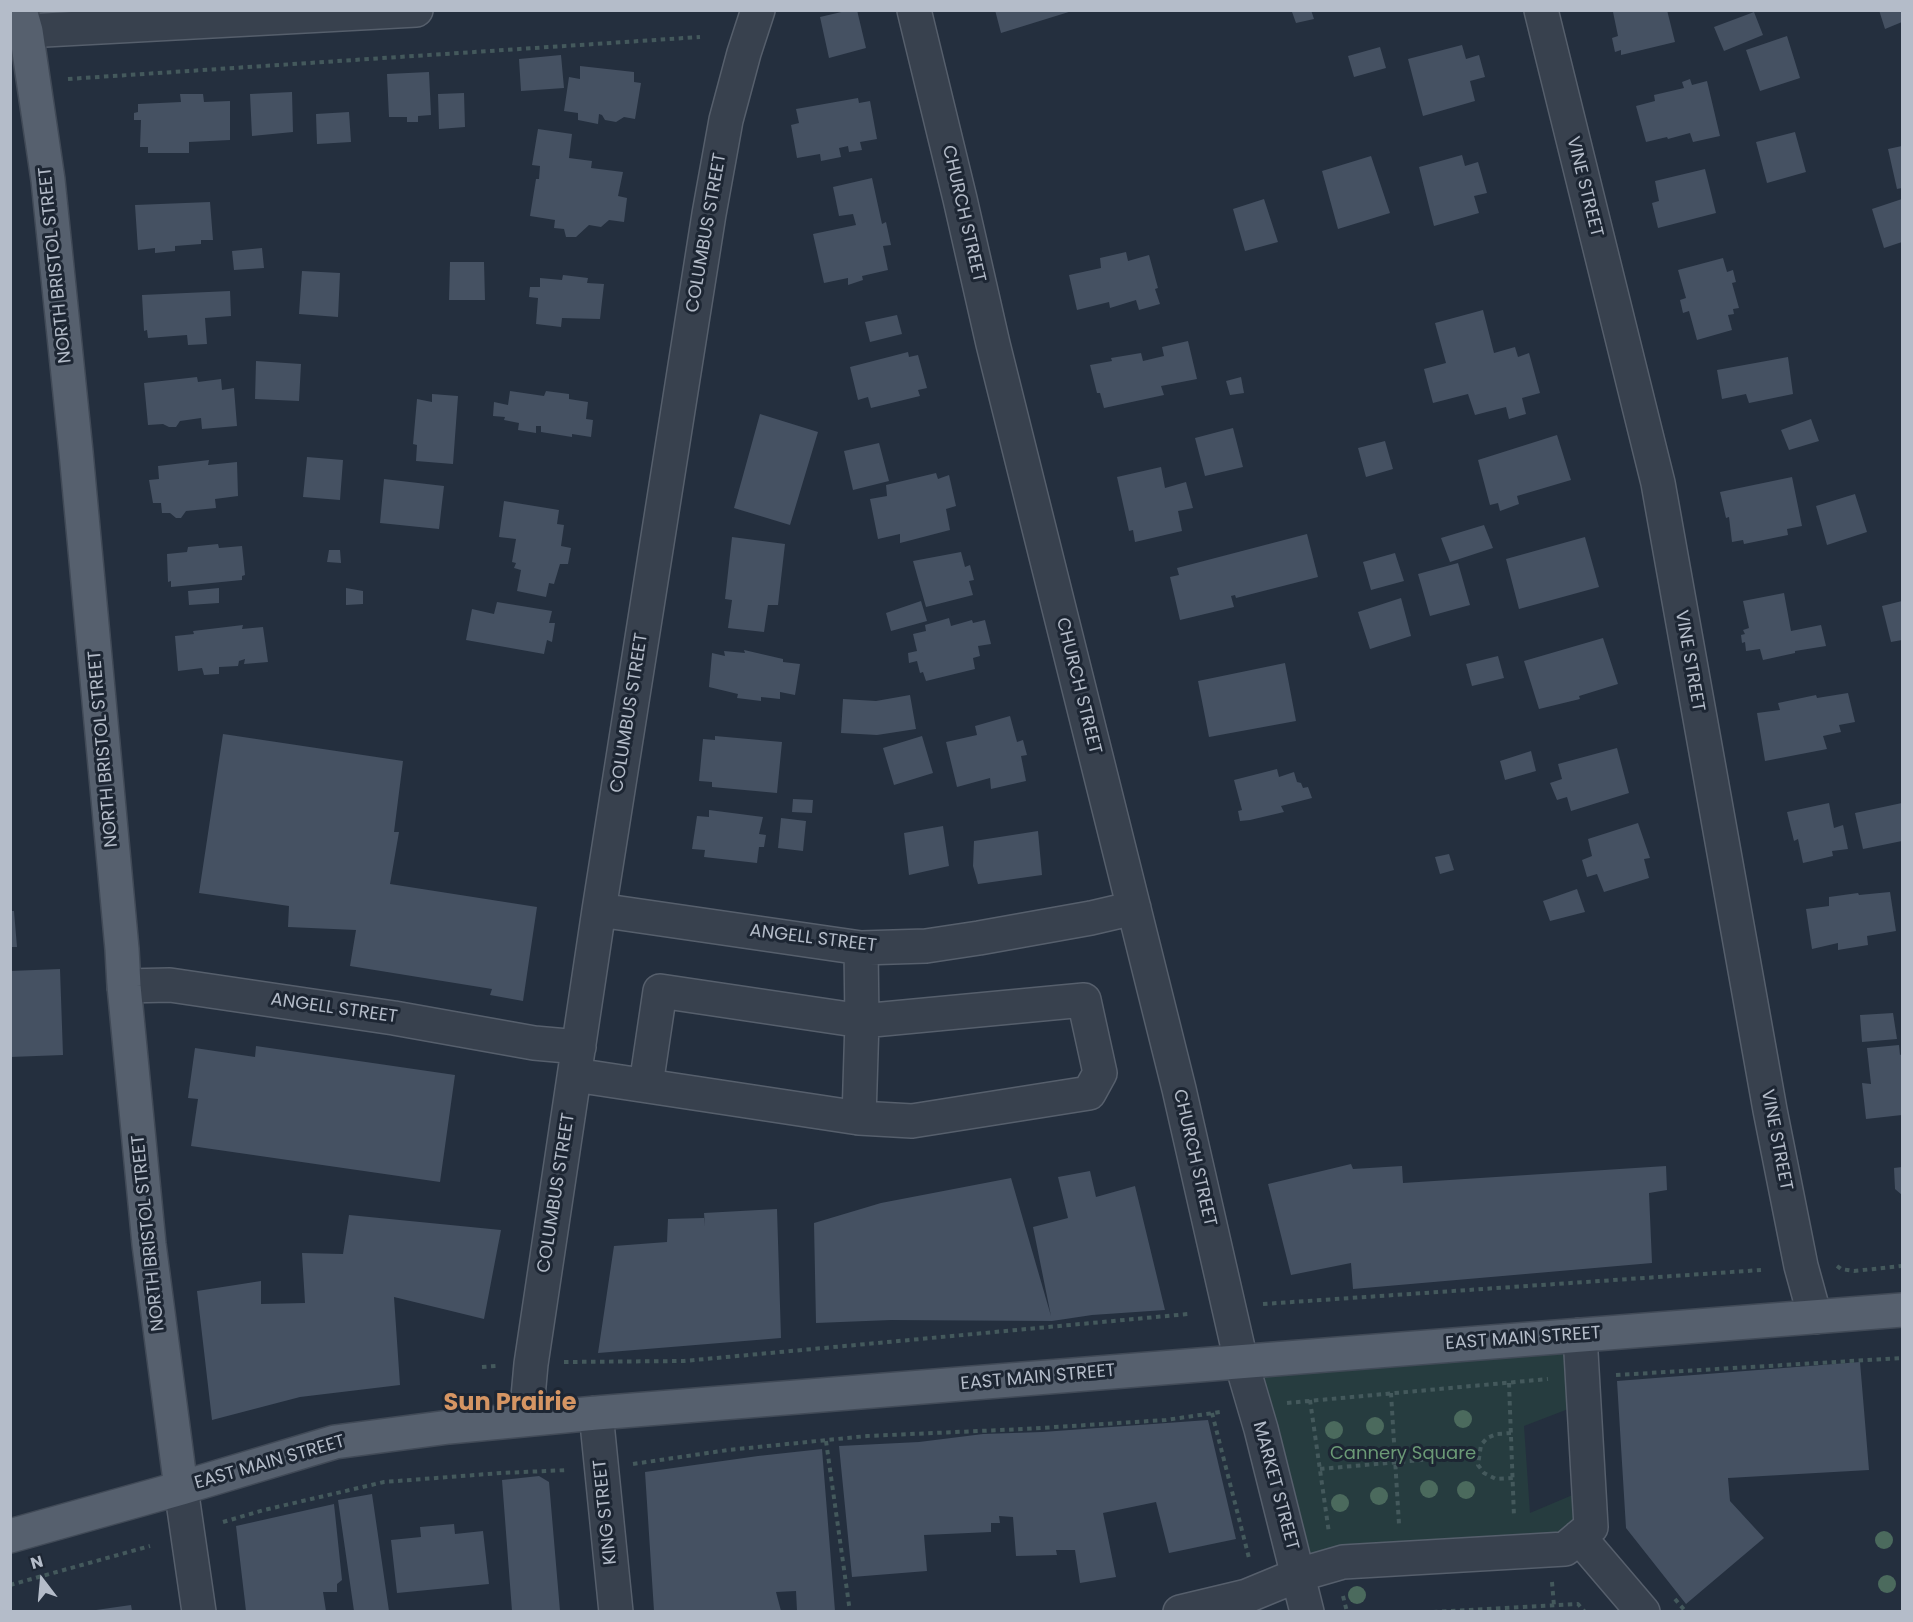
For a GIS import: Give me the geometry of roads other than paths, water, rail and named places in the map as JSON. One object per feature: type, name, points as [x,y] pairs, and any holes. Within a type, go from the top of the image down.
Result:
[{"type":"main road","name":"NORTH BRISTOL STREET","points":[[23,21],[48,180],[73,416],[149,1244],[181,1488]]},
{"type":"main road","name":"EAST MAIN STREET","points":[[10,1536],[335,1442],[449,1427],[1241,1361],[1902,1310]]},
{"type":"street","points":[[23,21],[416,10]]},
{"type":"street","name":"COLUMBUS STREET","points":[[526,1419],[531,1364],[599,910],[709,214],[726,120],[758,10]]},
{"type":"street","name":"CHURCH STREET","points":[[914,10],[993,344],[1179,1089],[1241,1361]]},
{"type":"street","name":"VINE STREET","points":[[1541,10],[1658,483],[1770,1110],[1801,1266],[1815,1317]]},
{"type":"street","name":"ANGELL STREET","points":[[599,910],[861,948],[926,946],[1091,918],[1134,908]]},
{"type":"street","points":[[859,1118],[862,1021],[861,948]]},
{"type":"street","name":"ANGELL STREET","points":[[124,986],[170,985],[394,1018],[534,1043],[646,1085],[859,1118],[912,1121],[1089,1094],[1100,1073],[1084,1000],[862,1021]]},
{"type":"street","points":[[646,1085],[660,991],[862,1021]]},
{"type":"street","points":[[1580,1335],[1585,1527],[1643,1611]]},
{"type":"street","name":"MARKET STREET","points":[[1241,1361],[1261,1429],[1307,1611]]},
{"type":"street","name":"KING STREET","points":[[596,1413],[616,1611]]},
{"type":"street","points":[[181,1488],[199,1611]]},
{"type":"street","points":[[1180,1611],[1257,1592],[1298,1575],[1343,1562],[1565,1549],[1585,1527]]},
{"type":"district","name":"Sun Prairie","points":[[510,1404]]},
{"type":"park label","name":"Cannery Square","points":[[1403,1454]]}]
